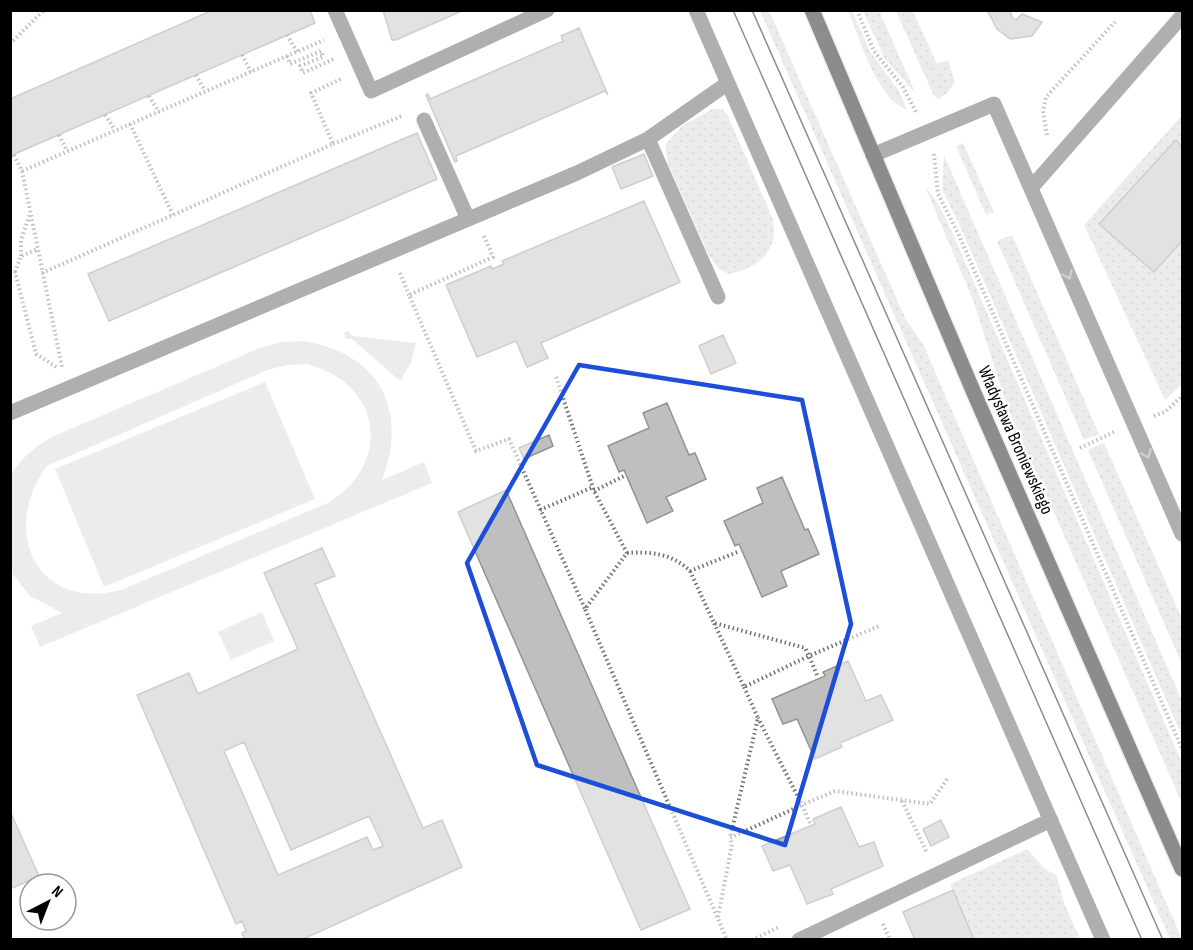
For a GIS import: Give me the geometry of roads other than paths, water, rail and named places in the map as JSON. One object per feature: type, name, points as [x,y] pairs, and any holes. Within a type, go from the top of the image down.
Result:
[{"type":"main road","name":"Władysława Broniewskiego","points":[[806,10],[819,26]]},
{"type":"main road","name":"Władysława Broniewskiego","points":[[812,10],[978,404],[1182,869]]},
{"type":"street","points":[[334,10],[371,91],[547,10]]},
{"type":"street","points":[[696,10],[1103,939]]},
{"type":"street","points":[[1031,188],[1182,16]]},
{"type":"street","points":[[10,413],[471,218],[648,140],[728,83]]},
{"type":"street","points":[[873,155],[994,104],[1182,534]]},
{"type":"street","points":[[417,116],[471,218]]},
{"type":"street","points":[[648,140],[718,297]]},
{"type":"street","points":[[799,939],[1051,820]]},
{"type":"tram line","points":[[733,10],[1142,940]]},
{"type":"tram line","points":[[752,10],[1163,940]]}]
